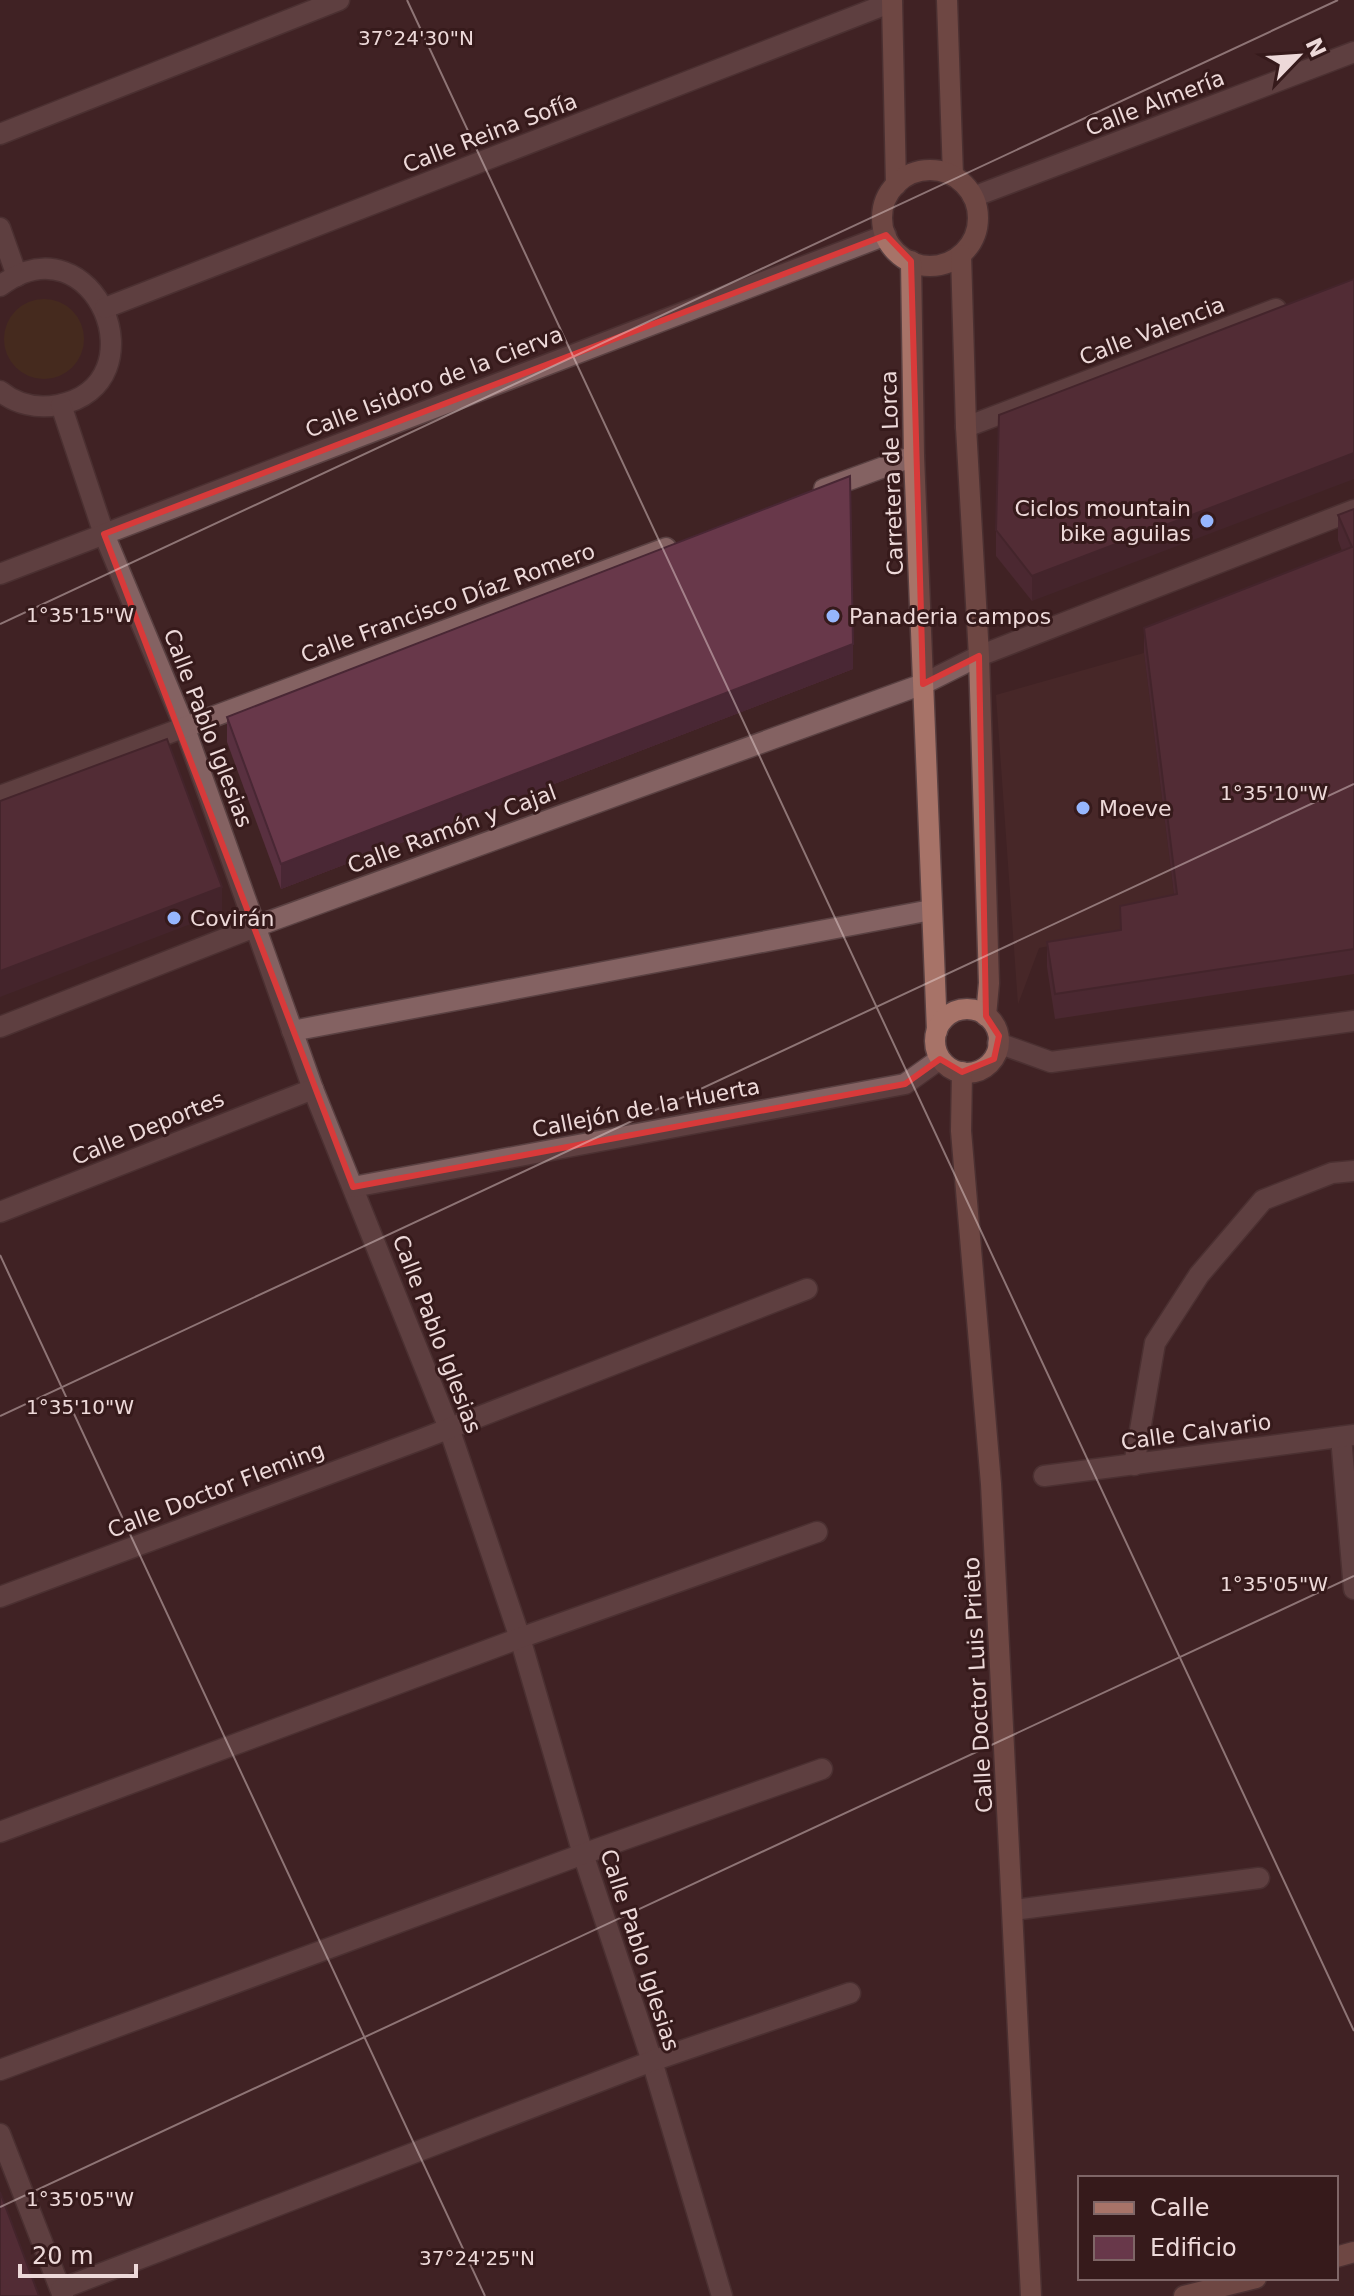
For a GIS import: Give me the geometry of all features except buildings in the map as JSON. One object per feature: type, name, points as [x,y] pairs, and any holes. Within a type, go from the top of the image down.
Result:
[{"type":"main road","points":[[947,0],[953,176]]},
{"type":"main road","points":[[892,1],[896,185]]},
{"type":"main road","points":[[927,170],[953,176],[973,197],[978,224],[969,246],[961,255],[939,265],[911,261],[898,253],[886,235],[884,206],[896,185],[913,173],[927,170]]},
{"type":"main road","points":[[961,255],[966,427],[979,656],[989,983],[986,1016]]},
{"type":"main road","name":"Carretera de Lorca","points":[[911,261],[914,456],[937,1031]]},
{"type":"main road","points":[[968,1009],[986,1016],[998,1032],[996,1054],[987,1066],[975,1072],[962,1072],[952,1069],[940,1059],[935,1042],[944,1019],[968,1009]]},
{"type":"main road","name":"Calle Doctor Luis Prieto","points":[[962,1072],[961,1131],[991,1484],[1031,2296]]},
{"type":"main road","points":[[1184,2296],[1248,2285]]},
{"type":"street","points":[[0,134],[339,0]]},
{"type":"street","name":"Calle Reina Sofía","points":[[105,308],[892,1]]},
{"type":"street","name":"Calle Almería","points":[[973,197],[1354,52]]},
{"type":"street","points":[[0,228],[8,281],[36,271],[67,275],[91,290],[105,308],[111,332],[110,356],[105,367],[89,390],[61,405],[27,405],[0,391]]},
{"type":"street","name":"Calle Isidoro de la Cierva","points":[[0,574],[886,235]]},
{"type":"street","name":"Calle Valencia","points":[[966,427],[1296,301]]},
{"type":"street","name":"Calle Pablo Iglesias","points":[[61,405],[104,534],[184,726],[313,1089],[449,1428],[520,1638],[583,1854],[652,2061],[722,2296]]},
{"type":"street","points":[[810,494],[914,456]]},
{"type":"street","points":[[923,684],[979,656],[1354,510]]},
{"type":"street","name":"Calle Francisco Díaz Romero","points":[[0,796],[691,539]]},
{"type":"street","name":"Calle Ramón y Cajal","points":[[0,1027],[257,926],[923,684]]},
{"type":"street","points":[[292,1031],[931,910]]},
{"type":"street","points":[[998,1043],[1051,1062],[1354,1021]]},
{"type":"street","name":"Callejón de la Huerta","points":[[353,1187],[905,1084],[940,1059]]},
{"type":"street","name":"Calle Deportes","points":[[0,1212],[313,1089]]},
{"type":"street","points":[[1134,1465],[1155,1343],[1199,1275],[1263,1200],[1332,1173],[1354,1171]]},
{"type":"street","name":"Calle Doctor Fleming","points":[[0,1597],[807,1289]]},
{"type":"street","points":[[1347,1436],[1354,1589]]},
{"type":"street","name":"Calle Calvario","points":[[1044,1476],[1347,1436]]},
{"type":"street","points":[[0,1832],[520,1638],[817,1532]]},
{"type":"street","points":[[0,2070],[822,1769]]},
{"type":"street","points":[[1014,1910],[1259,1878]]},
{"type":"street","points":[[0,2134],[62,2292],[652,2061],[850,1993]]},
{"type":"highlighted area","points":[[886,235],[911,261],[923,684],[979,656],[986,1016],[999,1036],[994,1059],[962,1072],[940,1059],[905,1084],[353,1187],[104,534]]},
{"type":"shaded area","points":[[44,299],[59,302],[72,311],[81,324],[84,339],[81,354],[72,367],[59,376],[44,379],[29,376],[16,367],[7,354],[4,339],[7,324],[16,311],[29,302]]},
{"type":"shaded area","name":"Moeve","points":[[1144,653],[1177,920],[1039,948],[1018,1004],[996,695]]},
{"type":"place","name":"Ciclos mountain bike aguilas","points":[[1207,521]]},
{"type":"place","name":"Panaderia campos","points":[[833,616]]},
{"type":"place","name":"Moeve","points":[[1083,808]]},
{"type":"place","name":"Covirán","points":[[174,918]]}]
